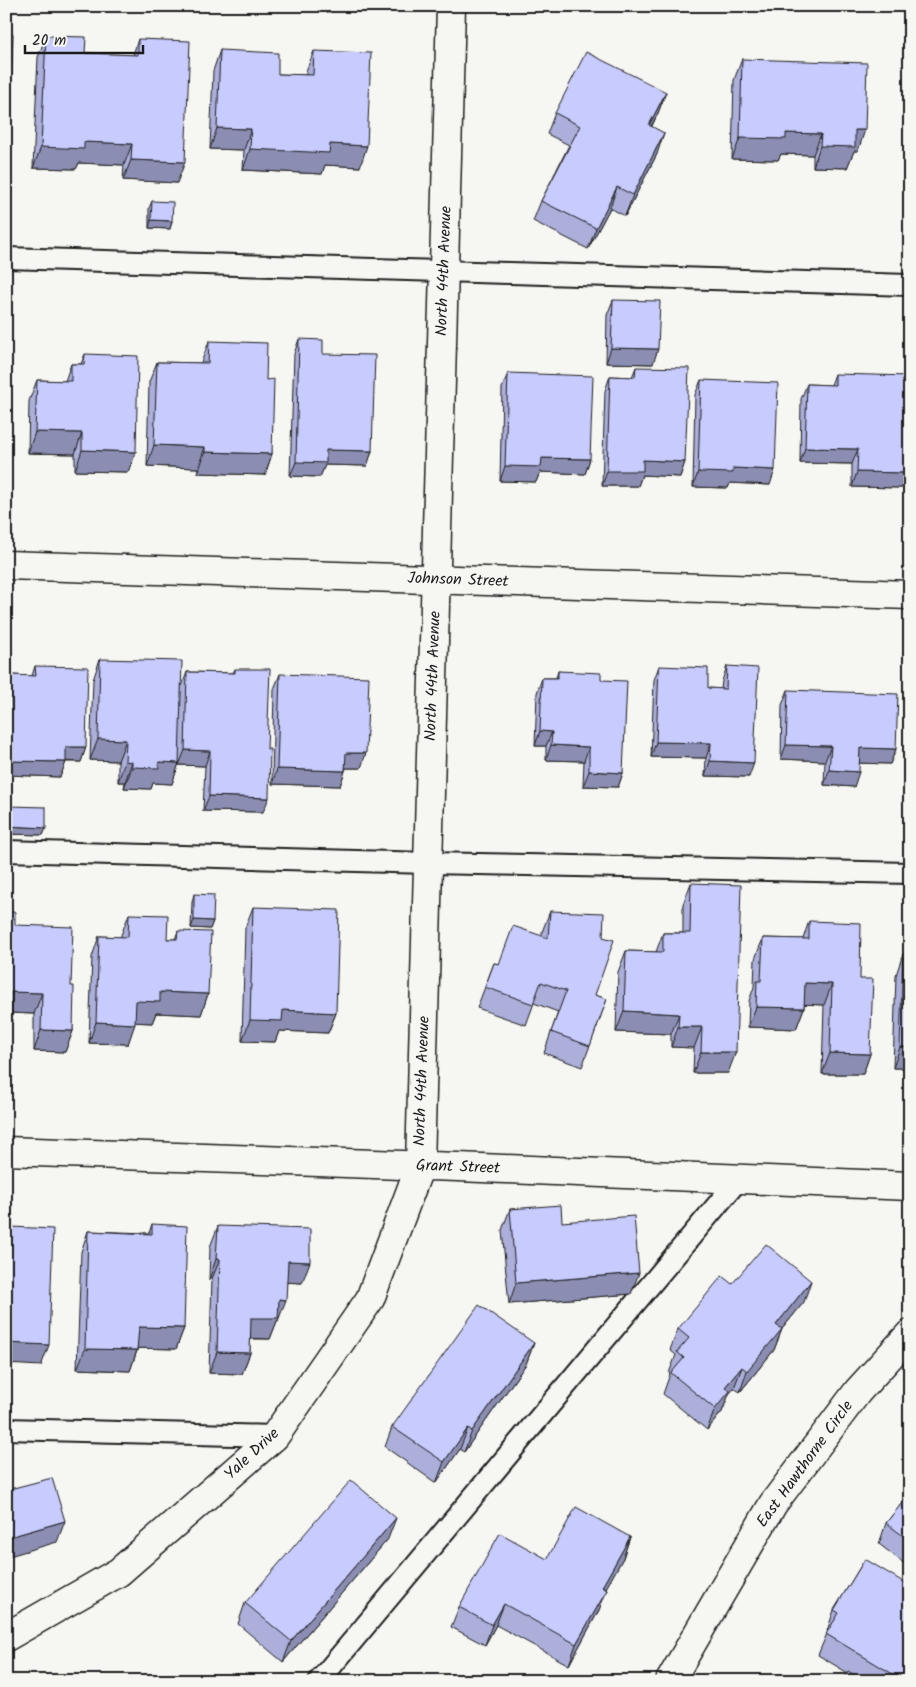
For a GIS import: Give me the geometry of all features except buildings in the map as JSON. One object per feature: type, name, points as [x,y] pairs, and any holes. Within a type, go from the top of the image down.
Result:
[{"type":"street","name":"North 44th Avenue","points":[[420,1166],[451,6]]},
{"type":"street","name":"Johnson Street","points":[[6,565],[910,595]]},
{"type":"street","name":"Grant Street","points":[[6,1151],[910,1186]]},
{"type":"street","name":"Yale Drive","points":[[6,1636],[119,1572],[275,1436],[370,1299],[420,1166]]},
{"type":"street","name":"East Hawthorne Circle","points":[[670,1681],[773,1504],[858,1391],[910,1334]]},
{"type":"lane","points":[[6,258],[910,285]]},
{"type":"lane","points":[[6,851],[428,863],[910,873]]},
{"type":"lane","points":[[319,1681],[738,1179]]},
{"type":"lane","points":[[6,1429],[275,1436]]}]
